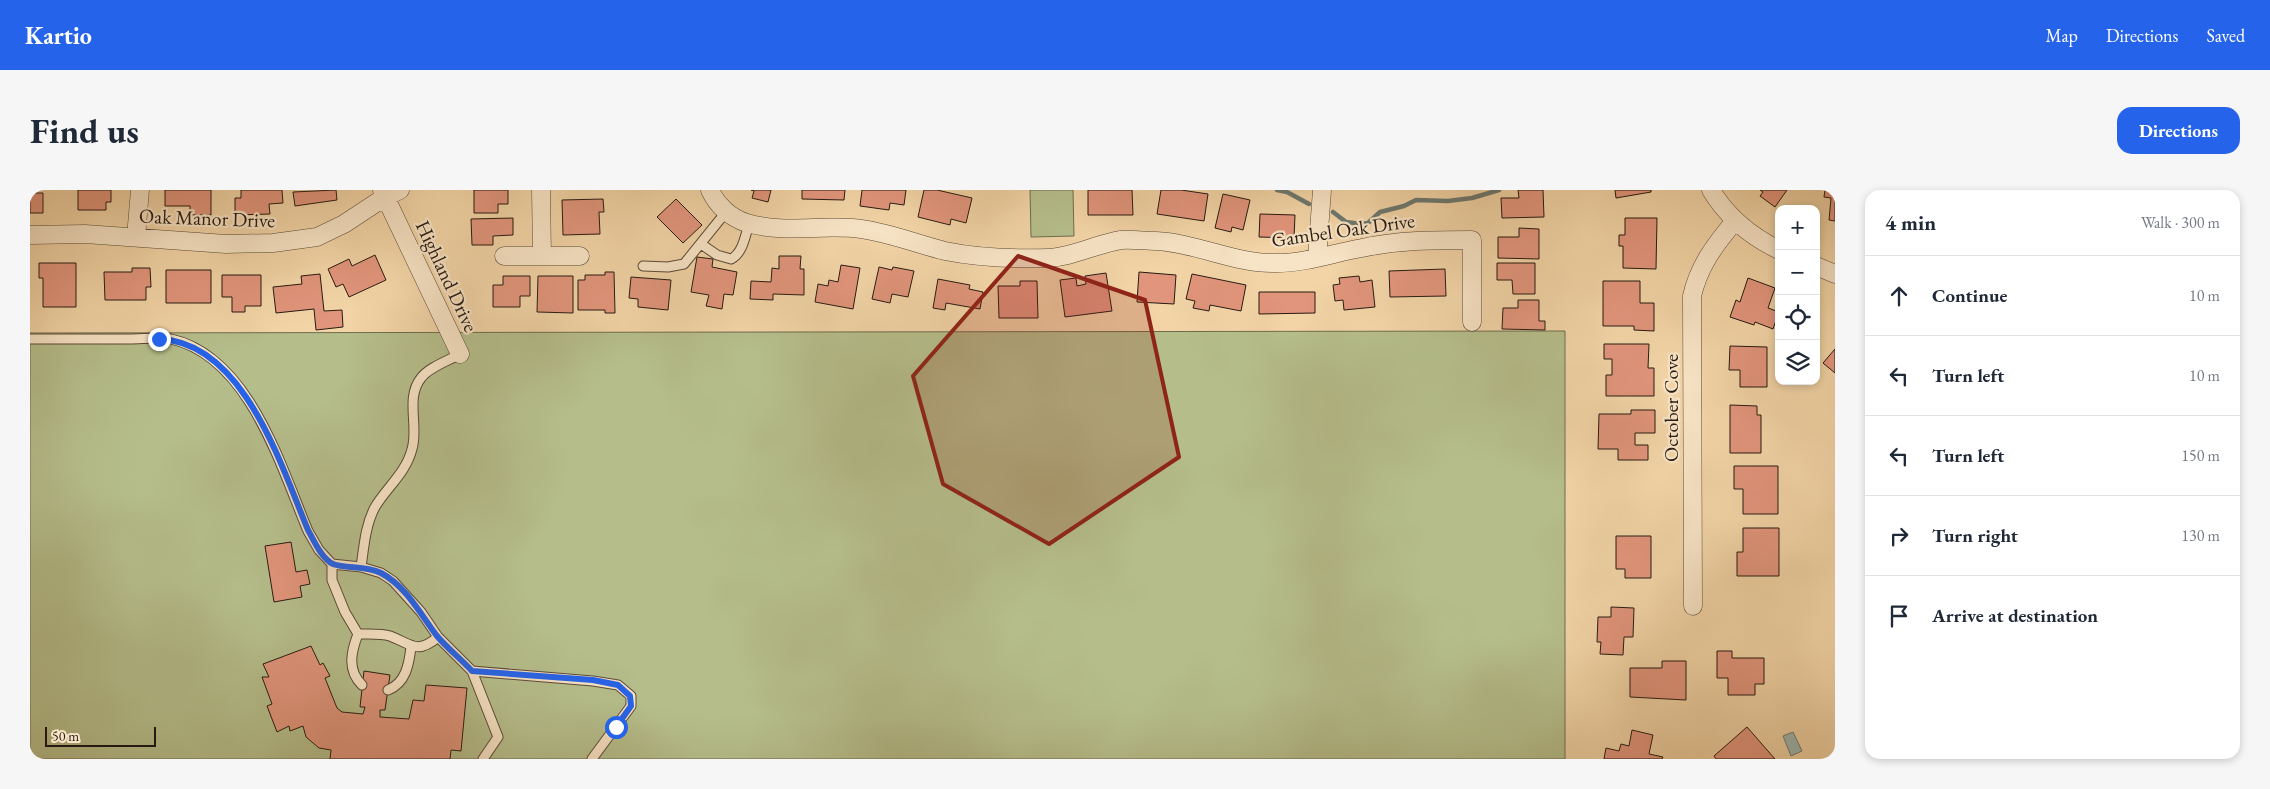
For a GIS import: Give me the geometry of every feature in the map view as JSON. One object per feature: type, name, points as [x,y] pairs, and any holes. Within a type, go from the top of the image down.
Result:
[{"type":"street","points":[[136,238],[140,190]]},
{"type":"street","points":[[542,190],[542,256]]},
{"type":"street","name":"Gambel Oak Drive","points":[[710,190],[726,212],[737,220],[749,224],[770,227],[844,227],[863,229],[944,250],[1006,258],[1050,258],[1075,254],[1121,240],[1160,241],[1256,262],[1296,262],[1392,243],[1472,240],[1472,322]]},
{"type":"street","points":[[1317,258],[1322,190]]},
{"type":"street","points":[[1711,190],[1734,222],[1760,241],[1775,248]]},
{"type":"street","name":"Oak Manor Drive","points":[[30,235],[85,234],[226,244],[273,243],[317,237],[344,224],[389,192]]},
{"type":"street","name":"Highland Drive","points":[[389,192],[460,354]]},
{"type":"street","name":"October Cove","points":[[1693,606],[1692,296],[1704,261],[1734,222]]},
{"type":"street","points":[[504,256],[580,256]]},
{"type":"street","points":[[1820,268],[1835,274]]},
{"type":"lane","points":[[643,266],[668,267],[684,264],[726,212]]},
{"type":"lane","points":[[701,244],[717,255],[731,260],[736,257],[741,249],[749,224]]},
{"type":"lane","points":[[30,339],[171,339],[194,349],[217,363],[237,384],[252,404],[308,530],[319,550],[332,564],[361,567],[381,573],[393,581],[421,612],[438,637],[472,671],[498,737],[483,759]]},
{"type":"lane","points":[[361,567],[366,529],[374,509],[398,477],[413,448],[415,387],[422,377],[460,354]]},
{"type":"lane","points":[[332,564],[332,580],[348,618],[358,634],[351,659],[356,679],[362,685]]},
{"type":"lane","points":[[358,634],[390,636],[411,647],[429,644],[438,637]]},
{"type":"lane","points":[[388,690],[394,687],[406,671],[411,647]]},
{"type":"lane","points":[[472,671],[593,680],[618,685],[630,696],[631,706],[592,759]]},
{"type":"highlighted area","points":[[1018,256],[1145,300],[1179,457],[1049,544],[943,484],[913,376]]},
{"type":"green space","points":[[1030,190],[1073,190],[1074,236],[1031,237]]},
{"type":"green space","points":[[1565,331],[1565,759],[30,759],[30,333]]},
{"type":"water","points":[[1793,732],[1802,751],[1791,756],[1783,736]]},
{"type":"building","points":[[78,190],[111,190],[111,202],[106,202],[106,210],[78,210]]},
{"type":"building","points":[[165,190],[211,190],[211,215],[190,215],[190,206],[165,206]]},
{"type":"building","points":[[241,190],[282,190],[283,203],[269,204],[270,214],[235,215],[235,198],[241,198]]},
{"type":"building","points":[[336,190],[337,200],[295,206],[293,192]]},
{"type":"building","points":[[474,190],[508,190],[508,204],[498,204],[498,213],[474,213]]},
{"type":"building","points":[[751,190],[771,190],[768,202],[752,198],[754,191]]},
{"type":"building","points":[[802,190],[845,190],[844,200],[802,199]]},
{"type":"building","points":[[862,190],[906,190],[904,205],[890,203],[889,210],[860,206]]},
{"type":"building","points":[[924,190],[937,190],[972,198],[966,223],[951,219],[950,225],[918,217]]},
{"type":"building","points":[[1088,190],[1132,190],[1133,215],[1088,215]]},
{"type":"building","points":[[1161,190],[1181,190],[1208,194],[1204,221],[1157,214]]},
{"type":"building","points":[[1518,190],[1543,190],[1544,217],[1502,218],[1501,198],[1519,198]]},
{"type":"building","points":[[1615,190],[1651,190],[1651,192],[1616,198]]},
{"type":"building","points":[[1760,190],[1787,190],[1775,207],[1760,196],[1763,192]]},
{"type":"building","points":[[1825,190],[1835,190],[1835,221],[1829,220],[1831,198],[1824,197]]},
{"type":"building","points":[[30,193],[43,193],[43,213],[30,213]]},
{"type":"building","points":[[1223,194],[1250,200],[1243,230],[1232,227],[1231,232],[1215,228]]},
{"type":"building","points":[[603,199],[604,212],[599,212],[600,234],[563,235],[562,200]]},
{"type":"building","points":[[676,199],[702,225],[683,243],[657,217]]},
{"type":"building","points":[[1260,214],[1295,215],[1294,238],[1259,237]]},
{"type":"building","points":[[513,218],[513,235],[493,236],[493,245],[472,245],[471,219]]},
{"type":"building","points":[[1625,218],[1657,218],[1656,269],[1623,268],[1623,246],[1619,246],[1619,235],[1625,235]]},
{"type":"building","points":[[1519,228],[1539,229],[1539,259],[1498,258],[1498,237],[1519,237]]},
{"type":"building","points":[[375,255],[386,280],[349,297],[343,284],[336,287],[328,269],[349,259],[352,266]]},
{"type":"building","points":[[779,256],[801,256],[800,269],[804,269],[804,295],[773,294],[773,300],[750,299],[751,281],[771,282],[772,268],[779,269]]},
{"type":"building","points":[[697,257],[713,259],[712,267],[737,272],[733,295],[724,294],[722,309],[706,306],[709,295],[691,292]]},
{"type":"building","points":[[39,263],[76,263],[76,307],[43,307],[43,278],[39,278]]},
{"type":"building","points":[[1497,263],[1535,263],[1535,294],[1513,294],[1512,280],[1497,280]]},
{"type":"building","points":[[841,265],[860,268],[853,309],[815,302],[818,284],[828,286],[829,280],[838,282]]},
{"type":"building","points":[[879,267],[892,270],[893,267],[914,271],[908,297],[892,294],[890,303],[872,299]]},
{"type":"building","points":[[132,268],[150,268],[151,287],[146,287],[146,300],[105,300],[104,272],[132,272]]},
{"type":"building","points":[[1445,269],[1446,296],[1390,297],[1389,271]]},
{"type":"building","points":[[166,270],[211,270],[211,303],[166,303]]},
{"type":"building","points":[[605,272],[614,272],[615,313],[605,313],[605,310],[578,310],[578,280],[585,280],[585,275],[605,275]]},
{"type":"building","points":[[1139,272],[1176,275],[1174,304],[1137,302]]},
{"type":"building","points":[[1106,273],[1112,311],[1065,317],[1060,280],[1076,278],[1077,286],[1086,284],[1085,276]]},
{"type":"building","points":[[320,274],[324,311],[342,310],[343,327],[316,330],[314,309],[276,313],[273,287],[302,284],[301,276]]},
{"type":"building","points":[[1192,274],[1246,285],[1241,311],[1210,305],[1209,311],[1193,308],[1195,301],[1186,299]]},
{"type":"building","points":[[222,275],[261,275],[261,306],[245,306],[245,312],[232,312],[232,297],[222,297]]},
{"type":"building","points":[[503,276],[530,276],[530,296],[520,296],[520,307],[493,307],[493,285],[503,285]]},
{"type":"building","points":[[538,276],[573,276],[573,313],[537,312]]},
{"type":"building","points":[[1359,276],[1360,282],[1372,280],[1375,307],[1344,310],[1343,300],[1335,301],[1333,285],[1340,284],[1339,278]]},
{"type":"building","points":[[631,277],[671,280],[668,310],[638,307],[638,299],[629,298]]},
{"type":"building","points":[[1748,278],[1775,288],[1768,308],[1775,311],[1773,329],[1755,322],[1754,325],[1730,317],[1736,300],[1740,302]]},
{"type":"building","points":[[938,279],[970,285],[969,289],[983,292],[980,309],[946,303],[945,310],[933,308]]},
{"type":"building","points":[[1020,281],[1037,281],[1038,318],[999,318],[998,286],[1020,286]]},
{"type":"building","points":[[1603,281],[1640,281],[1640,303],[1654,303],[1654,331],[1634,330],[1634,326],[1603,326]]},
{"type":"building","points":[[1259,292],[1315,292],[1315,313],[1259,314]]},
{"type":"building","points":[[1518,300],[1539,300],[1539,321],[1545,321],[1545,330],[1502,329],[1503,308],[1518,308]]},
{"type":"building","points":[[1604,344],[1649,344],[1648,368],[1654,368],[1654,396],[1606,396],[1606,375],[1612,375],[1612,359],[1604,359]]},
{"type":"building","points":[[1730,346],[1767,347],[1767,387],[1740,387],[1740,370],[1729,370]]},
{"type":"building","points":[[1835,349],[1835,373],[1823,363]]},
{"type":"building","points":[[1730,405],[1757,406],[1757,415],[1761,415],[1761,453],[1730,453]]},
{"type":"building","points":[[1631,410],[1655,410],[1655,433],[1635,433],[1635,445],[1648,445],[1648,460],[1618,460],[1618,449],[1598,449],[1599,414],[1631,414]]},
{"type":"building","points":[[1734,466],[1778,466],[1778,514],[1743,514],[1743,489],[1734,489]]},
{"type":"building","points":[[1743,528],[1779,528],[1779,576],[1737,576],[1737,552],[1743,552]]},
{"type":"building","points":[[1616,536],[1651,536],[1651,578],[1625,578],[1625,569],[1616,569]]},
{"type":"building","points":[[291,542],[296,572],[307,570],[310,584],[300,586],[302,597],[274,602],[265,546]]},
{"type":"building","points":[[1611,607],[1634,608],[1633,637],[1624,637],[1623,655],[1600,654],[1601,642],[1597,642],[1598,617],[1611,617]]},
{"type":"building","points":[[311,646],[320,665],[323,663],[330,676],[325,678],[337,708],[342,712],[363,714],[365,707],[360,707],[364,671],[390,675],[385,710],[380,710],[380,717],[409,719],[413,700],[424,701],[426,685],[467,688],[461,751],[451,750],[450,759],[330,759],[331,750],[319,748],[306,737],[303,726],[290,731],[289,726],[277,732],[267,706],[272,704],[262,677],[269,677],[263,664]]},
{"type":"building","points":[[1717,651],[1732,651],[1732,658],[1764,658],[1764,684],[1755,684],[1755,695],[1728,695],[1728,678],[1717,678]]},
{"type":"building","points":[[1662,661],[1686,661],[1686,700],[1630,697],[1630,668],[1662,668]]},
{"type":"building","points":[[1747,727],[1775,759],[1716,759],[1714,756]]},
{"type":"building","points":[[1632,730],[1653,735],[1649,754],[1663,757],[1662,759],[1604,759],[1606,748],[1619,751],[1621,744],[1629,746]]},
{"type":"waterway","points":[[1277,190],[1287,192],[1309,204]]},
{"type":"waterway","points":[[1333,212],[1346,222],[1361,224],[1368,223],[1380,212],[1404,206],[1416,200],[1448,201],[1472,198],[1499,190]]},
{"type":"route","points":[[159,339],[171,339],[194,349],[217,363],[237,384],[252,404],[308,530],[319,550],[332,564],[361,567],[381,573],[393,581],[421,612],[438,637],[472,671],[593,680],[618,685],[630,696],[631,706],[616,727]]}]
